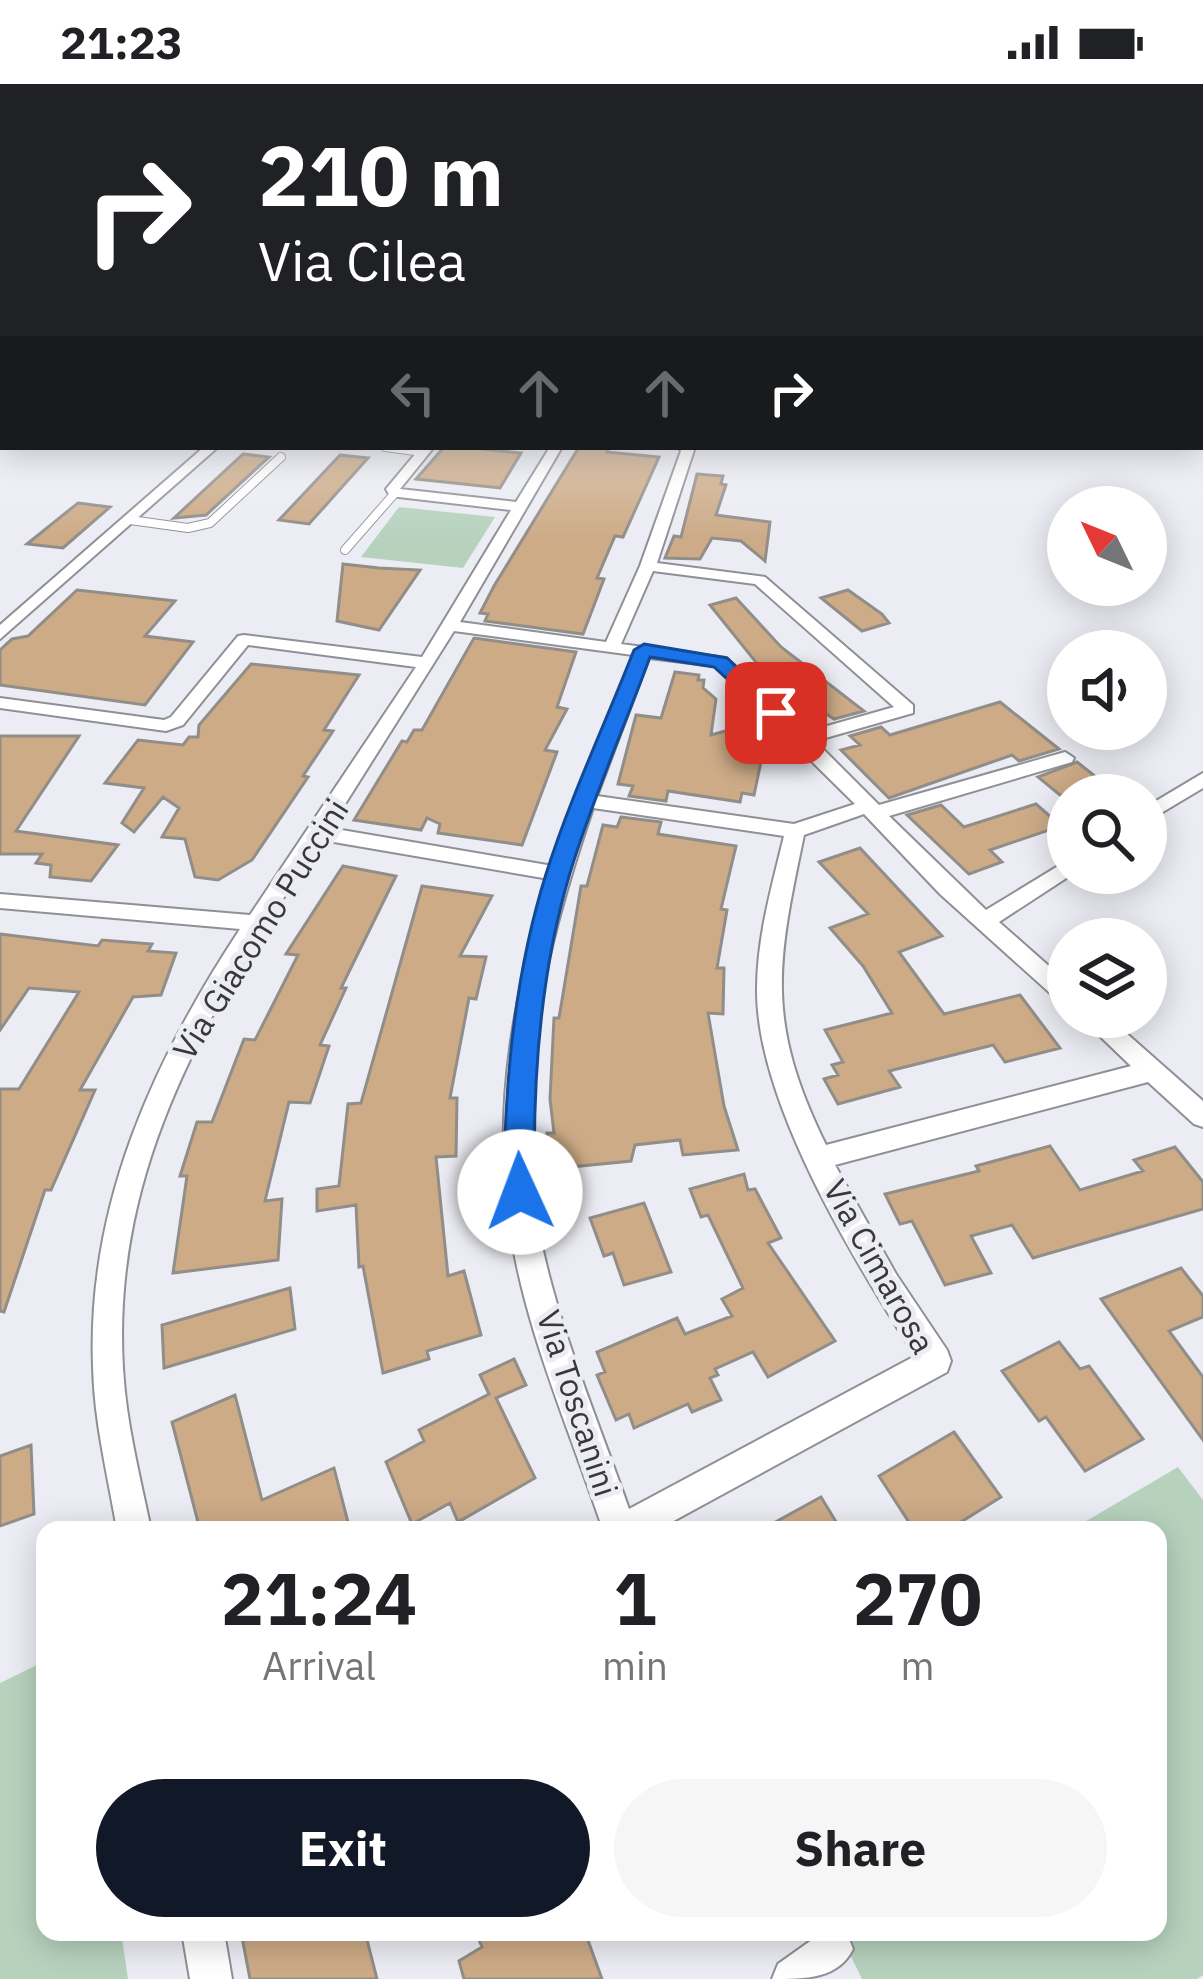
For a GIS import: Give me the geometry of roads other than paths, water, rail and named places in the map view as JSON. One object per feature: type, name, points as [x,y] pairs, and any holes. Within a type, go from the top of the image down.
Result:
[{"type":"street","points":[[0,634],[209,450]]},
{"type":"street","points":[[425,450],[394,493],[520,507]]},
{"type":"street","name":"Via Giacomo Puccini","points":[[132,1521],[109,1392],[109,1324],[119,1236],[140,1145],[181,1051],[256,922],[453,626],[554,450]]},
{"type":"street","points":[[612,646],[648,566],[688,450]]},
{"type":"street","points":[[648,566],[760,580],[907,710],[803,739]]},
{"type":"street","points":[[453,626],[720,662],[1047,977]]},
{"type":"street","points":[[0,703],[166,726],[177,721],[244,640],[428,663]]},
{"type":"street","name":"Via Toscanini","points":[[619,1521],[542,1294],[523,1218],[517,1167],[527,1010],[558,874],[644,650]]},
{"type":"street","points":[[585,801],[795,830],[1065,758]]},
{"type":"street","points":[[1167,802],[1203,779]]},
{"type":"street","name":"Via Cimarosa","points":[[639,1521],[936,1361],[885,1286],[783,1073],[768,997],[795,830]]},
{"type":"street","points":[[317,832],[558,874]]},
{"type":"street","points":[[985,921],[1047,881]]},
{"type":"street","points":[[0,901],[256,922]]},
{"type":"street","points":[[1115,1038],[1203,1117]]},
{"type":"street","points":[[821,1157],[1152,1071]]},
{"type":"street","points":[[204,1941],[211,1979]]},
{"type":"street","points":[[794,1979],[832,1949]]},
{"type":"lane","points":[[130,520],[188,528],[210,523],[281,458]]},
{"type":"lane","points":[[345,550],[394,493]]}]
